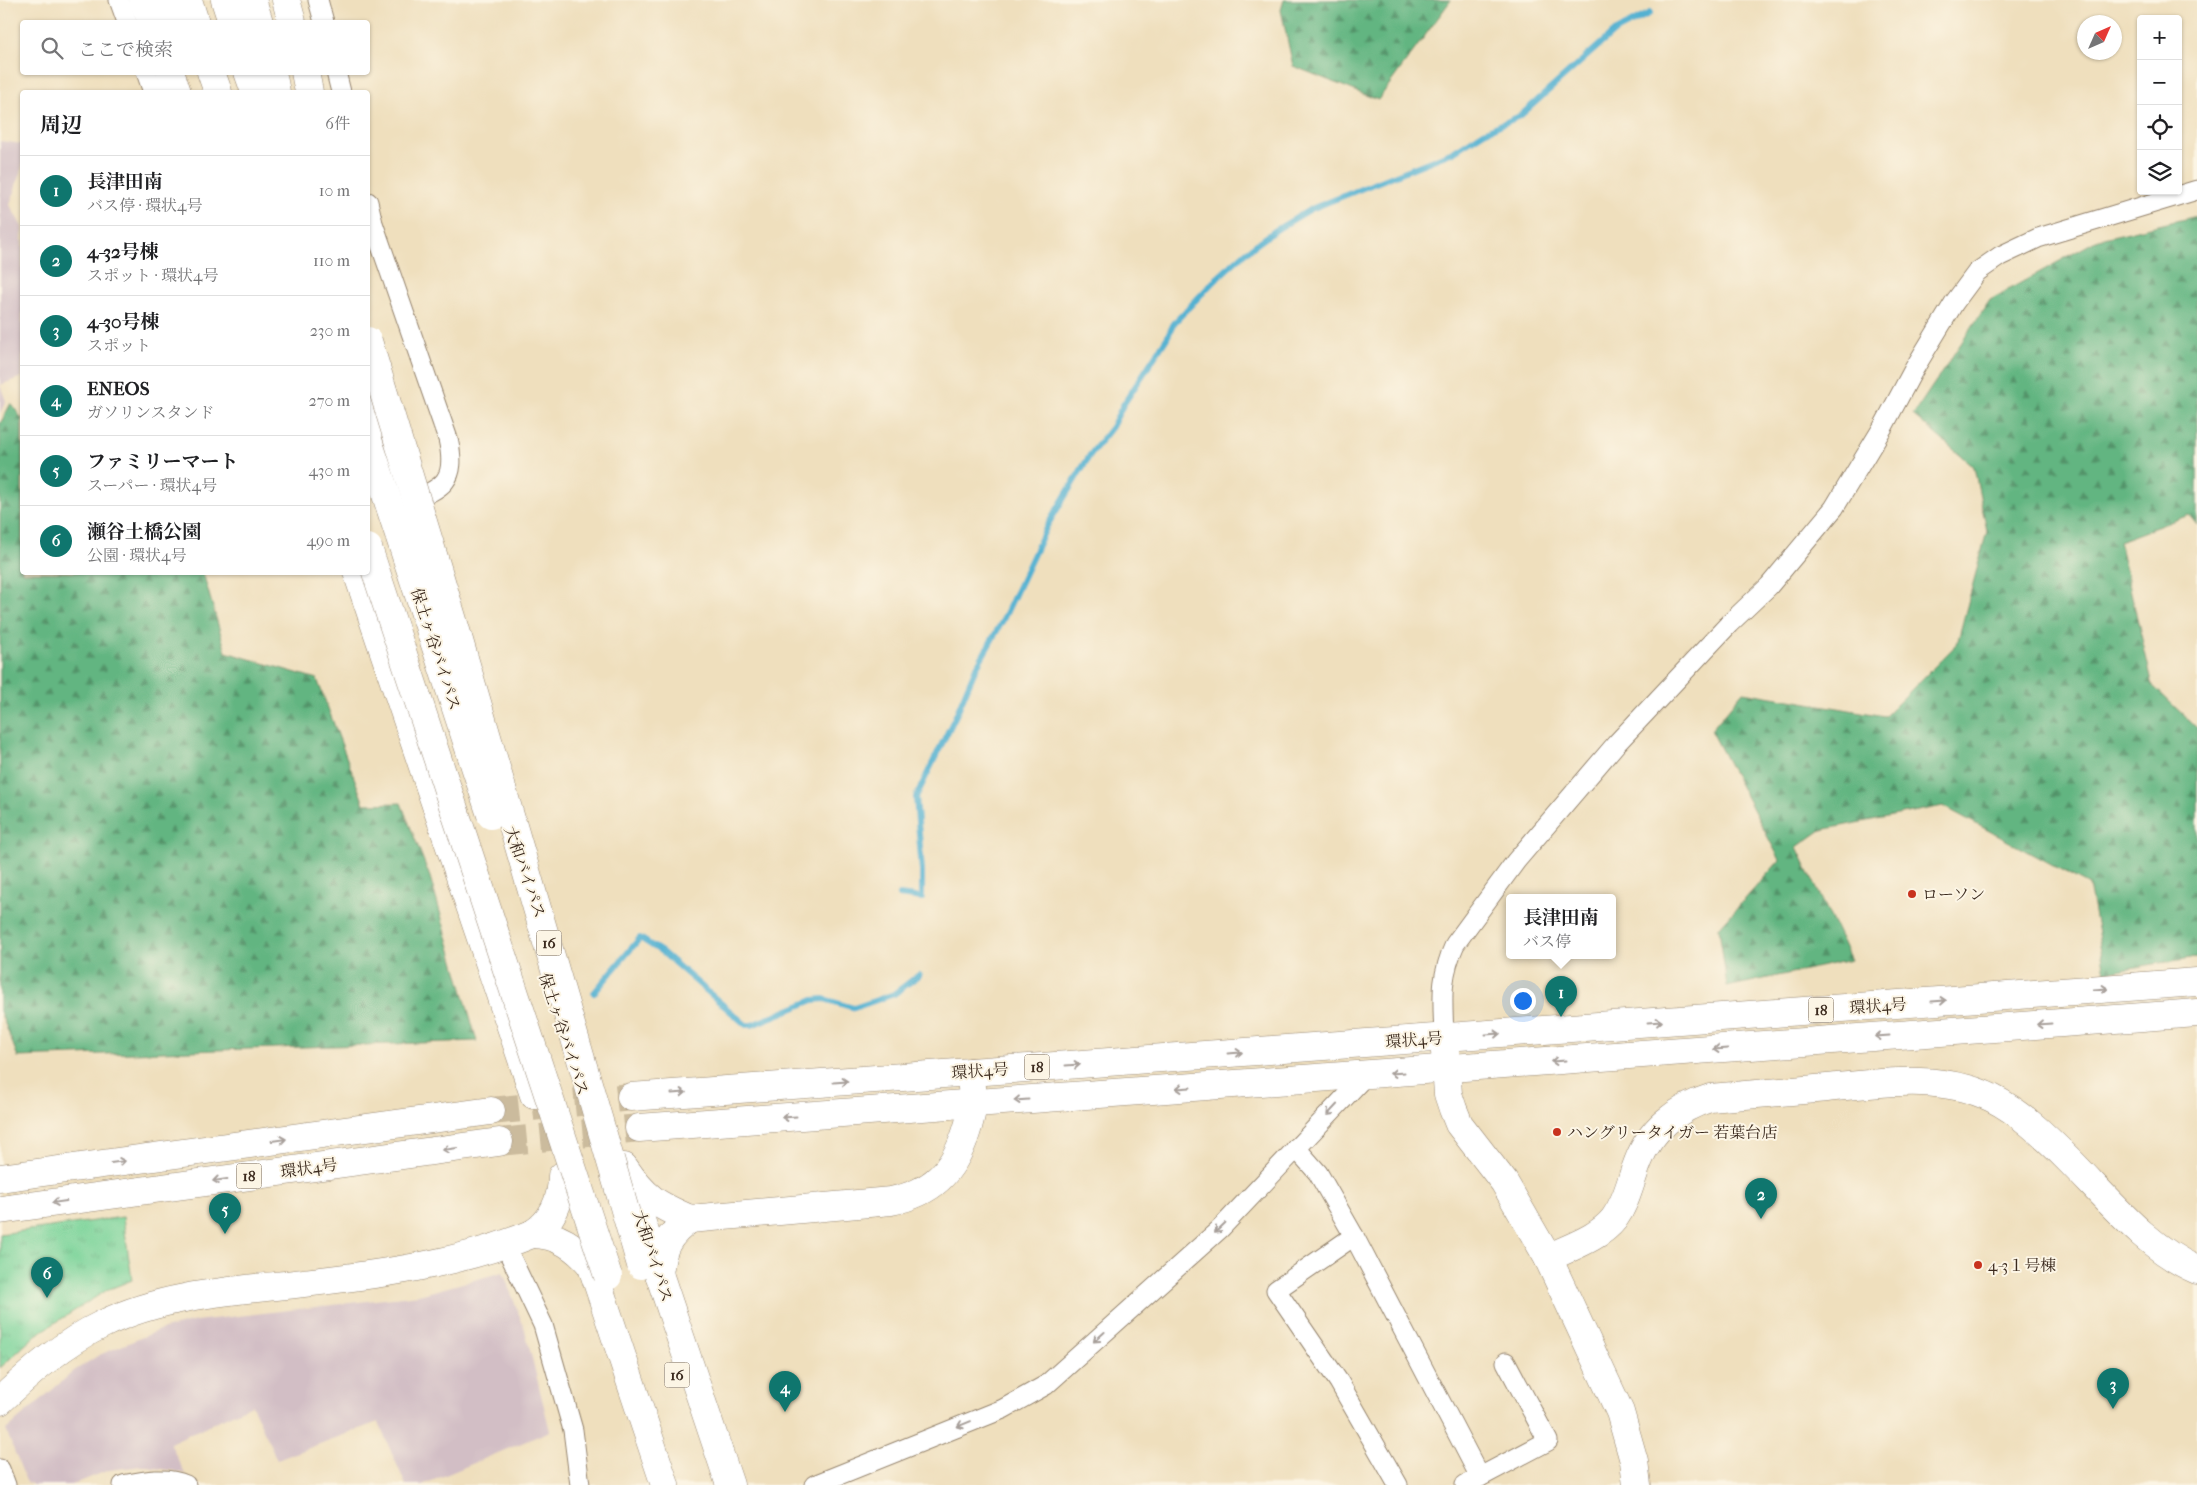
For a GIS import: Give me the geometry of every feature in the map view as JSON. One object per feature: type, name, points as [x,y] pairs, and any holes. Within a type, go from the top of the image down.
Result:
[{"type":"main road","points":[[143,0],[151,20]]},
{"type":"main road","points":[[166,0],[172,20]]},
{"type":"main road","points":[[188,0],[194,20]]},
{"type":"main road","points":[[225,0],[231,20]]},
{"type":"main road","points":[[237,0],[243,20]]},
{"type":"main road","points":[[252,0],[258,20]]},
{"type":"main road","points":[[286,0],[291,20]]},
{"type":"main road","points":[[171,75],[176,90]]},
{"type":"main road","points":[[190,75],[194,90]]},
{"type":"main road","points":[[212,75],[217,90]]},
{"type":"main road","points":[[249,75],[254,90]]},
{"type":"main road","points":[[261,75],[266,90]]},
{"type":"main road","points":[[273,75],[276,90]]},
{"type":"main road","points":[[305,75],[309,90]]},
{"type":"main road","points":[[370,347],[650,1269]]},
{"type":"main road","name":"大和バイパス","points":[[370,407],[624,1167],[650,1269],[730,1485]]},
{"type":"main road","name":"保土ヶ谷バイパス","points":[[370,446],[650,1269],[714,1485]]},
{"type":"main road","name":"保土ヶ谷バイパス","points":[[370,554],[608,1276],[680,1485]]},
{"type":"main road","points":[[358,575],[666,1485]]},
{"type":"main road","name":"環状4号","points":[[631,1097],[2197,982]]},
{"type":"main road","name":"環状4号","points":[[639,1128],[2197,1013]]},
{"type":"main road","points":[[1444,1038],[1448,1094],[1459,1124],[1504,1182],[1548,1258],[1620,1412],[1634,1461],[1637,1485]]},
{"type":"main road","points":[[650,1269],[676,1229],[690,1219],[891,1201],[909,1197],[935,1183],[948,1169],[964,1138],[973,1104],[971,1072]]},
{"type":"main road","points":[[1548,1258],[1598,1233],[1613,1220],[1626,1199],[1638,1160],[1652,1137],[1669,1118],[1690,1104],[1710,1098],[1894,1082],[1933,1083],[1962,1088],[1992,1098],[2020,1116],[2158,1246],[2182,1263],[2197,1270]]},
{"type":"main road","name":"環状4号","points":[[0,1178],[491,1111]]},
{"type":"main road","name":"環状4号","points":[[0,1210],[498,1142]]},
{"type":"main road","points":[[624,1167],[638,1189],[653,1201],[690,1219]]},
{"type":"main road","points":[[0,1401],[51,1355],[76,1338],[103,1323],[156,1305],[190,1297],[352,1278],[421,1267],[450,1261],[504,1245],[532,1234],[542,1228],[553,1213],[561,1195],[562,1176]]},
{"type":"main road","points":[[532,1234],[543,1234],[566,1242],[578,1250],[592,1266]]},
{"type":"street","points":[[119,0],[126,20]]},
{"type":"street","points":[[318,0],[323,20]]},
{"type":"street","points":[[147,75],[152,90]]},
{"type":"street","points":[[337,75],[340,90]]},
{"type":"street","points":[[1444,1038],[1442,989],[1448,959],[1456,944],[1516,861],[1616,744],[1729,624],[1769,586],[1834,508],[1954,303],[1977,272],[2000,256],[2038,238],[2197,190]]},
{"type":"street","points":[[370,210],[448,438],[452,458],[449,477],[435,491],[401,504]]},
{"type":"street","points":[[814,1485],[1003,1409],[1046,1385],[1220,1229],[1366,1075]]},
{"type":"street","points":[[1296,1148],[1318,1173],[1354,1236],[1472,1481],[1548,1441],[1506,1362]]},
{"type":"street","points":[[1354,1236],[1276,1290],[1338,1382],[1398,1485]]},
{"type":"street","points":[[504,1245],[543,1325],[573,1430],[580,1485]]},
{"type":"street","points":[[0,1469],[6,1485]]},
{"type":"street","points":[[123,1485],[149,1480],[179,1482],[186,1485]]},
{"type":"shaded area","points":[[0,141],[20,144],[20,172],[10,205],[20,223],[20,378],[0,385]]},
{"type":"shaded area","points":[[0,385],[6,401],[0,413]]},
{"type":"shaded area","points":[[503,1272],[525,1330],[550,1431],[422,1485],[406,1485],[378,1422],[277,1460],[252,1405],[170,1443],[185,1474],[141,1466],[109,1470],[72,1485],[33,1485],[26,1481],[6,1430],[74,1371],[99,1355],[160,1330],[196,1321],[419,1295]]},
{"type":"green space","points":[[1284,0],[1451,0],[1378,100],[1293,66],[1281,10]]},
{"type":"green space","points":[[2197,216],[2197,525],[2189,515],[2119,541],[2153,686],[2197,728],[2197,957],[2105,972],[2089,885],[1943,806],[1821,830],[1797,847],[1851,960],[1727,987],[1719,928],[1780,860],[1711,730],[1743,692],[1885,716],[1957,644],[1987,531],[1974,467],[1913,415],[1990,300],[2099,239]]},
{"type":"green space","points":[[11,403],[20,416],[20,575],[204,575],[226,652],[317,679],[364,804],[401,803],[430,877],[477,1041],[18,1057],[0,1011],[0,424]]},
{"type":"green space","points":[[123,1217],[132,1280],[107,1290],[36,1335],[0,1368],[0,1234]]},
{"type":"waterway","points":[[899,895],[922,898],[922,871],[916,797],[956,715],[975,670],[1003,620],[1047,526],[1090,455],[1112,427],[1123,405],[1167,338],[1174,323],[1216,279],[1246,252],[1276,230],[1311,209],[1453,152],[1484,132],[1520,116],[1614,32],[1650,13]]},
{"type":"waterway","points":[[594,993],[640,938],[662,952],[746,1025],[752,1025],[813,1000],[824,999],[854,1008],[894,994],[919,975]]},
{"type":"tunnel","points":[[491,1111],[631,1097]]},
{"type":"tunnel","points":[[499,1142],[639,1128]]},
{"type":"place","name":"ローソン","points":[[1912,894]]},
{"type":"place","name":"長津田南","points":[[1561,1017]]},
{"type":"place","name":"ハングリータイガー 若葉台店","points":[[1557,1132]]},
{"type":"place","name":"4-32号棟","points":[[1761,1219]]},
{"type":"place","name":"ファミリーマート","points":[[225,1234]]},
{"type":"place","name":"4-3１号棟","points":[[1978,1265]]},
{"type":"place","name":"瀬谷土橋公園","points":[[47,1298]]},
{"type":"place","name":"4-30号棟","points":[[2113,1409]]},
{"type":"place","name":"ENEOS","points":[[785,1412]]}]
